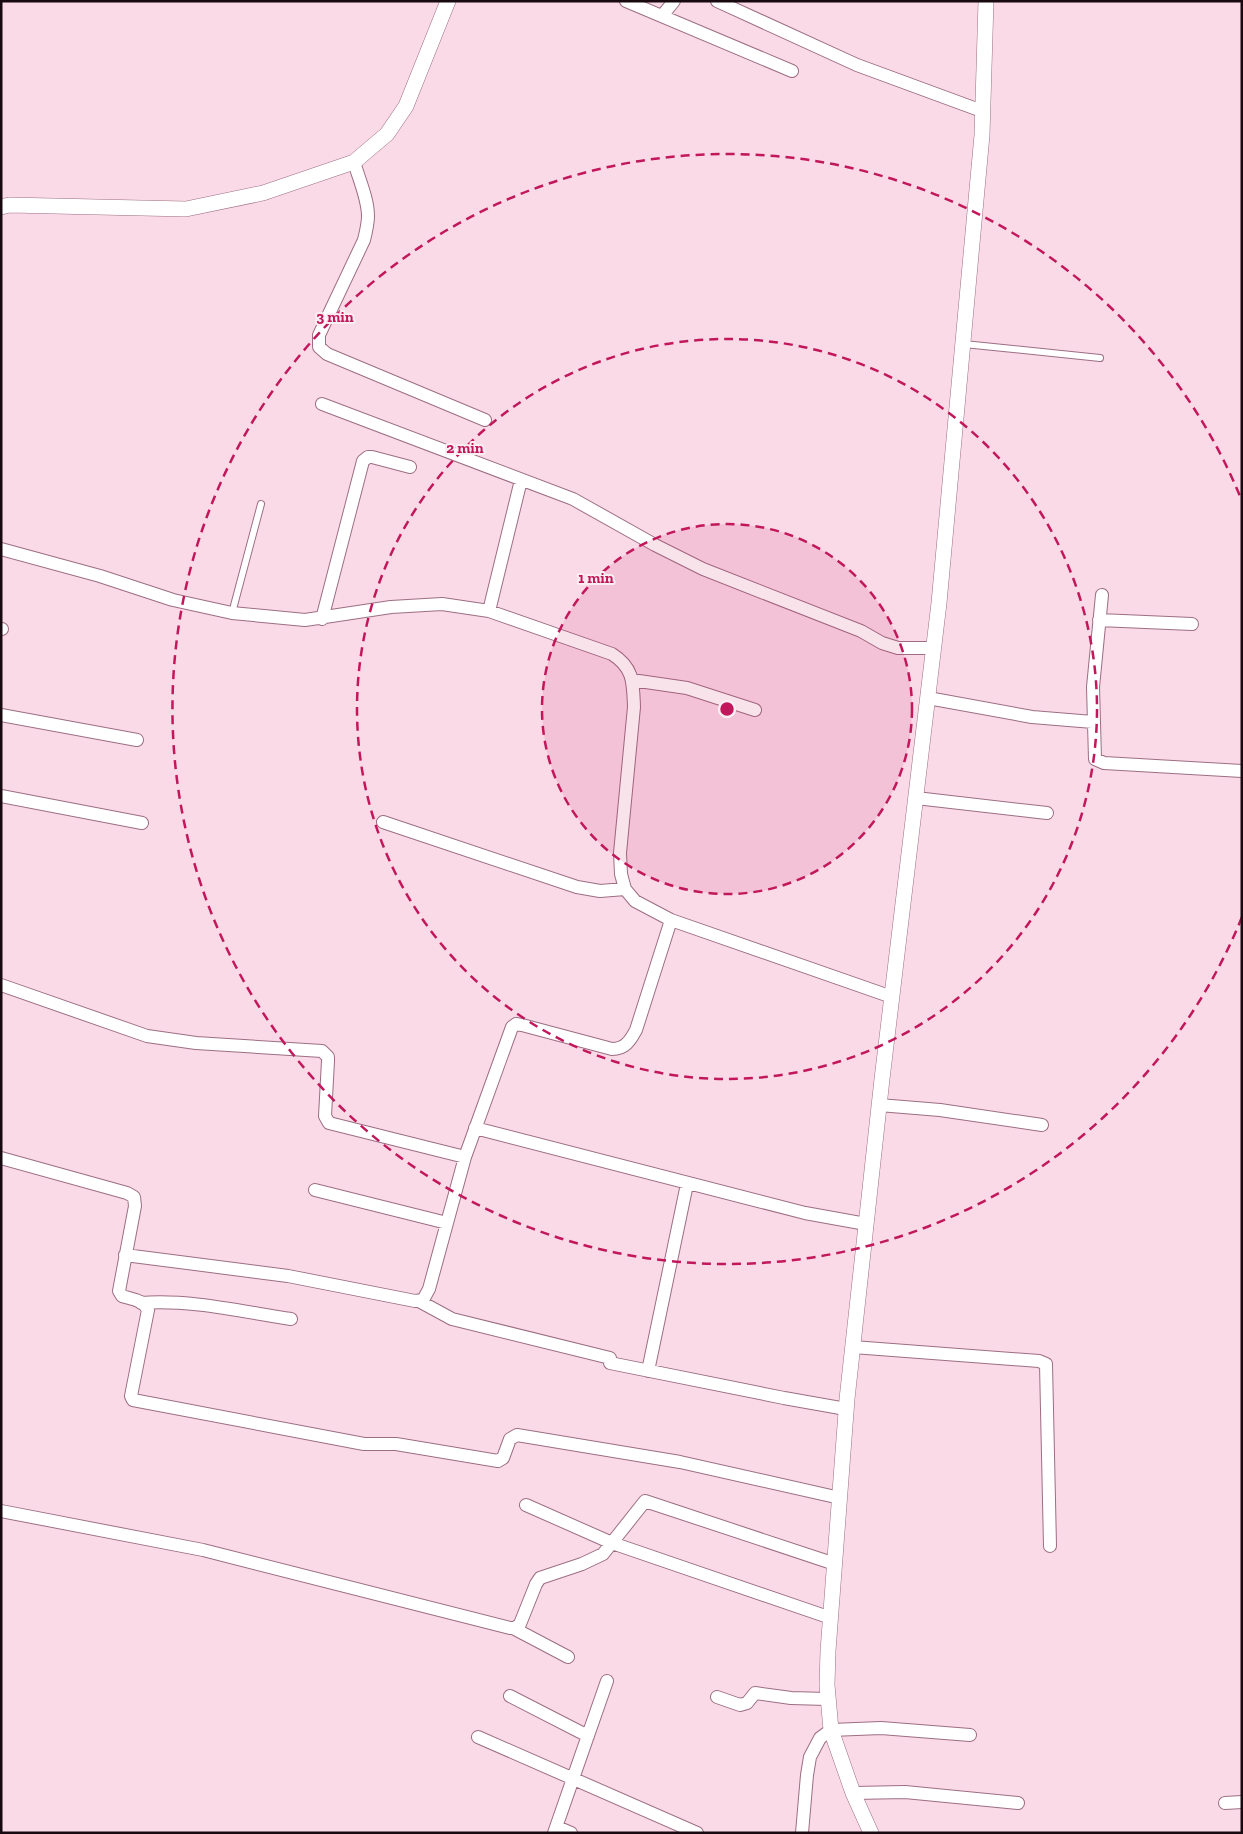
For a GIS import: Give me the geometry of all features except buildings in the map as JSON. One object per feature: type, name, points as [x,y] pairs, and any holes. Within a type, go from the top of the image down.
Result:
[{"type":"street","points":[[1,207],[9,205],[186,210],[263,193],[354,162],[387,134],[406,106],[448,1]]},
{"type":"street","points":[[626,1],[792,71]]},
{"type":"street","points":[[662,16],[674,1]]},
{"type":"street","points":[[717,1],[857,66],[982,111]]},
{"type":"street","points":[[871,1833],[853,1793],[831,1730],[827,1699],[831,1618],[846,1409],[879,1105],[934,648],[982,135],[986,1]]},
{"type":"street","points":[[354,162],[367,206],[368,217],[364,240],[319,335],[319,347],[327,354],[484,420]]},
{"type":"street","points":[[322,404],[582,503],[655,546],[703,569],[861,631],[882,643],[898,648],[934,648]]},
{"type":"street","points":[[322,619],[363,461],[372,457],[410,467]]},
{"type":"street","points":[[489,611],[521,480]]},
{"type":"street","points":[[1,549],[100,576],[173,600],[232,613],[305,620],[391,608],[442,604],[489,611],[612,654],[629,670],[632,680],[634,707],[620,853],[621,874],[625,889],[635,901],[671,920],[892,997]]},
{"type":"street","points":[[1102,595],[1093,687],[1094,757],[1100,762],[1242,771]]},
{"type":"street","points":[[1100,620],[1192,624]]},
{"type":"street","points":[[632,680],[687,688],[755,710]]},
{"type":"street","points":[[928,698],[1022,715],[1093,722]]},
{"type":"street","points":[[1,715],[137,740]]},
{"type":"street","points":[[1,796],[142,823]]},
{"type":"street","points":[[916,798],[1047,813]]},
{"type":"street","points":[[383,822],[577,887],[600,891],[625,889]]},
{"type":"street","points":[[420,1301],[426,1298],[430,1289],[465,1157],[510,1031],[516,1024],[612,1049],[620,1049],[626,1045],[636,1030],[671,920]]},
{"type":"street","points":[[1,985],[147,1036],[188,1042],[322,1052],[328,1057],[325,1116],[329,1123],[465,1157]]},
{"type":"street","points":[[879,1105],[940,1110],[1042,1125]]},
{"type":"street","points":[[475,1128],[805,1213],[866,1224]]},
{"type":"street","points":[[1,1158],[131,1194],[134,1197],[120,1293],[125,1297],[142,1303],[181,1303],[291,1319]]},
{"type":"street","points":[[648,1371],[687,1184]]},
{"type":"street","points":[[315,1190],[447,1223]]},
{"type":"street","points":[[126,1255],[288,1276],[420,1301],[452,1319],[648,1371],[846,1409]]},
{"type":"street","points":[[142,1303],[147,1308],[148,1314],[131,1396],[135,1401],[364,1444],[396,1444],[498,1460],[503,1458],[510,1438],[518,1435],[680,1462],[840,1498]]},
{"type":"street","points":[[853,1347],[1046,1364],[1050,1546]]},
{"type":"street","points":[[513,1628],[520,1624],[540,1578],[603,1554],[641,1504],[646,1501],[835,1564]]},
{"type":"street","points":[[526,1505],[612,1543],[831,1618]]},
{"type":"street","points":[[1,1511],[203,1550],[513,1628],[568,1657]]},
{"type":"street","points":[[571,1833],[556,1830],[607,1681]]},
{"type":"street","points":[[717,1697],[740,1706],[756,1693],[792,1698],[827,1699]]},
{"type":"street","points":[[510,1696],[588,1736]]},
{"type":"street","points":[[802,1833],[810,1757],[820,1738],[831,1730],[881,1728],[970,1735]]},
{"type":"street","points":[[478,1737],[697,1833]]},
{"type":"street","points":[[853,1793],[904,1792],[1018,1803]]},
{"type":"street","points":[[1225,1803],[1242,1802]]},
{"type":"lane","points":[[963,344],[1100,358]]},
{"type":"lane","points":[[232,613],[262,504]]}]
